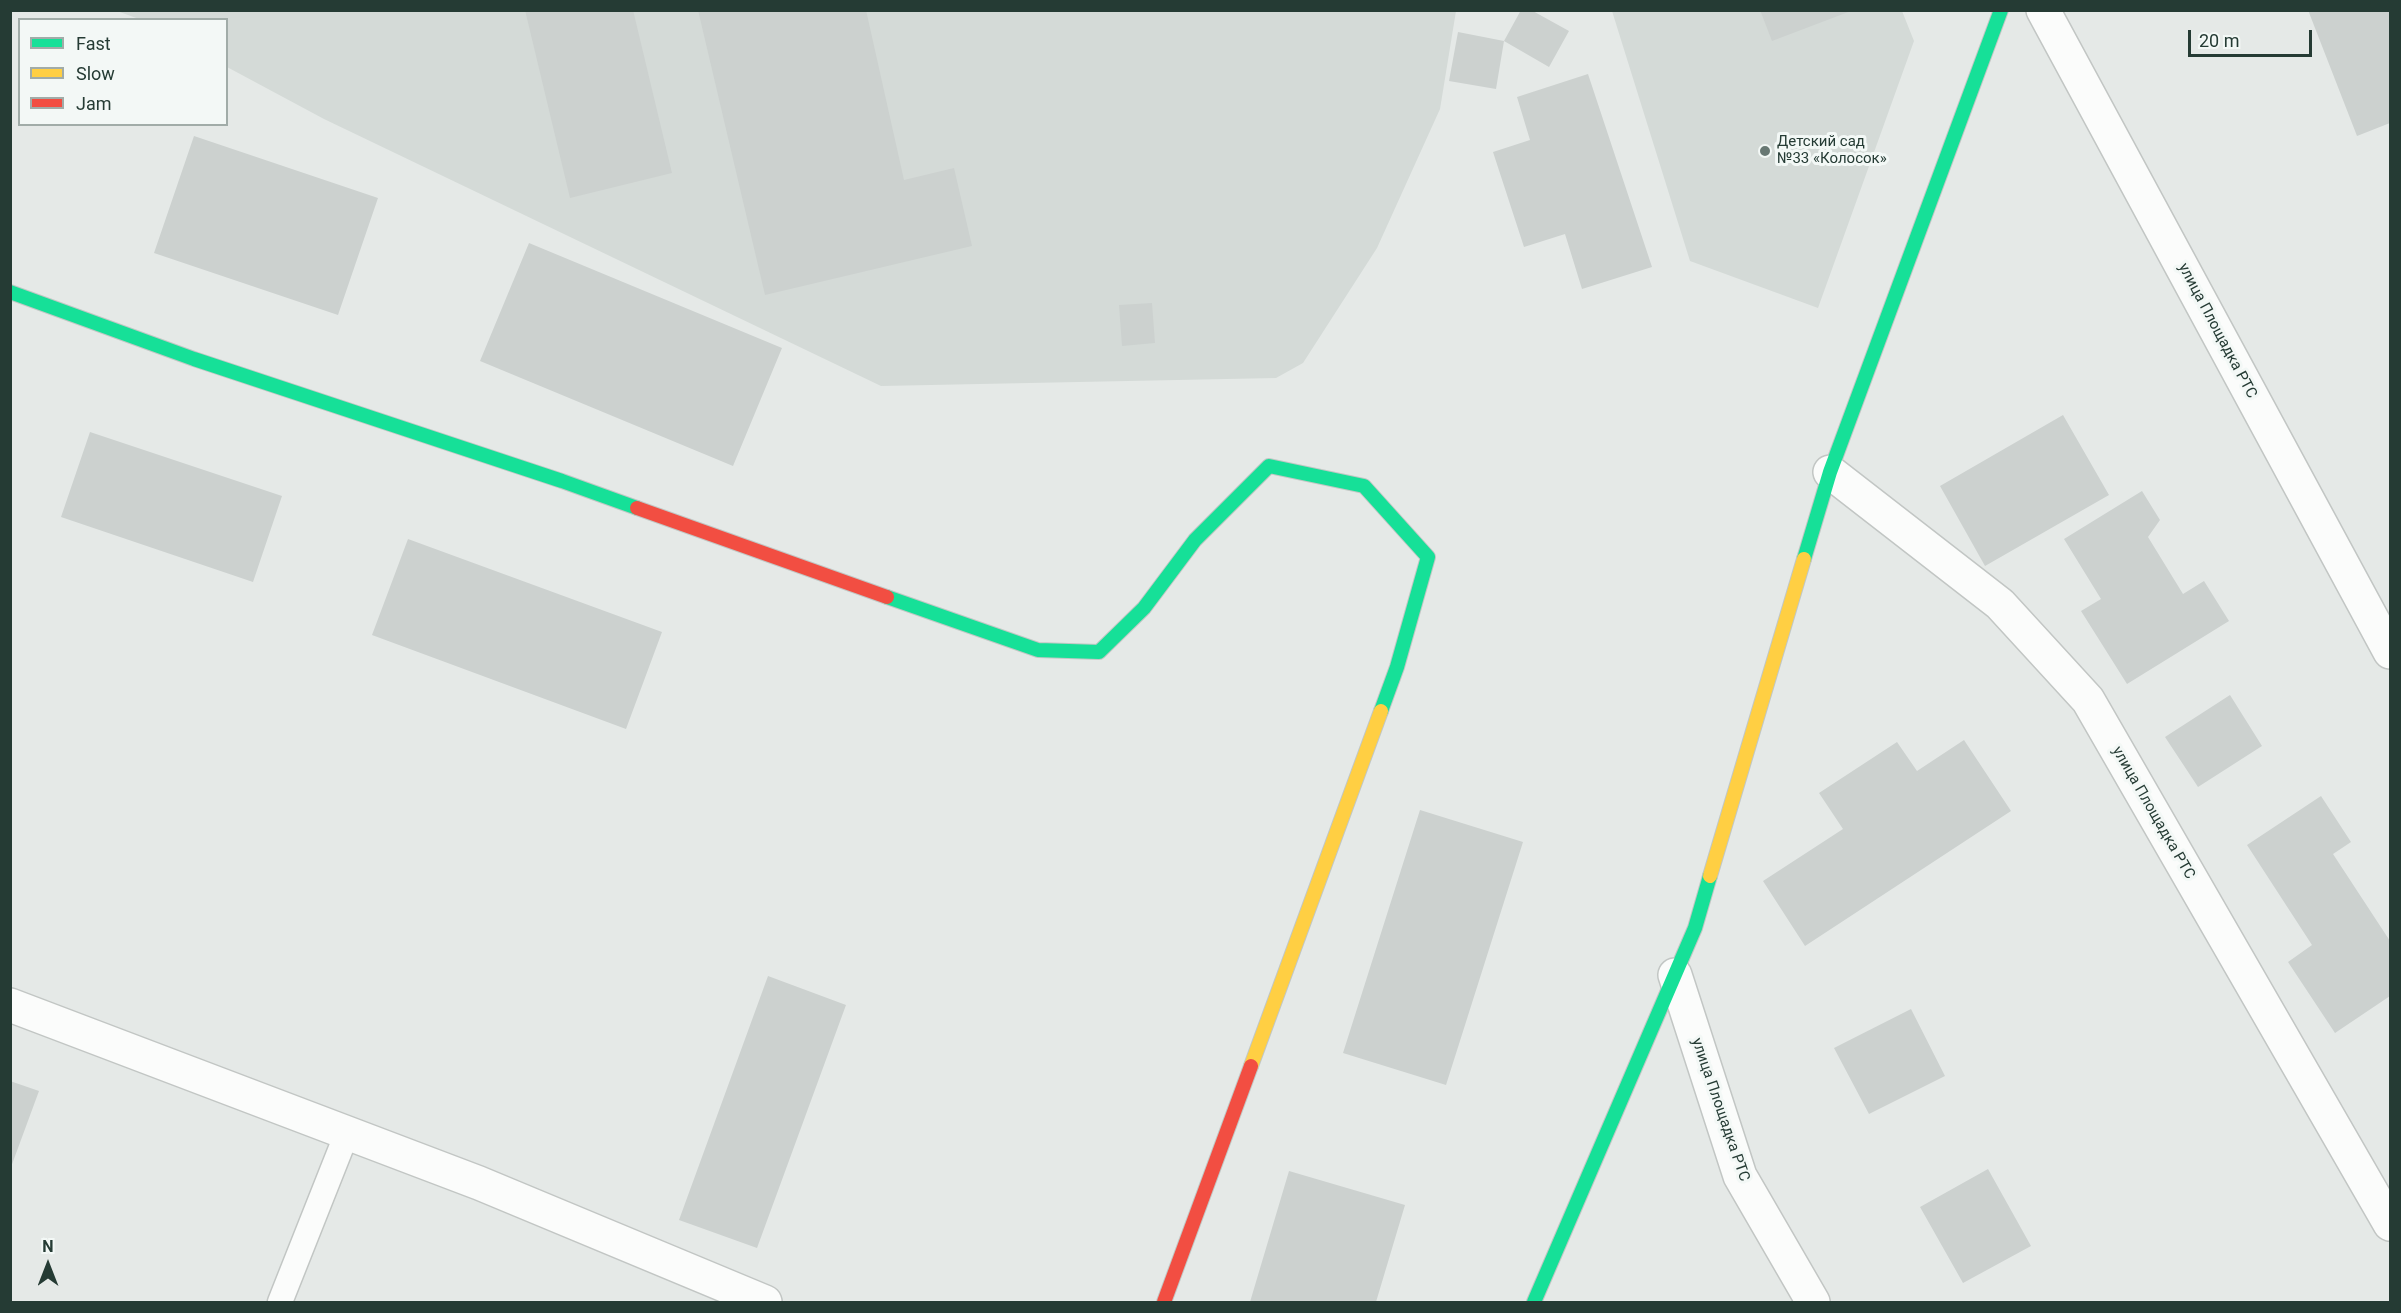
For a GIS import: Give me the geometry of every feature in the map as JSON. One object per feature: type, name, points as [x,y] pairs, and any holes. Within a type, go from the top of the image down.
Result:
[{"type":"street","points":[[1534,1302],[1695,928],[1830,472],[2001,10]]},
{"type":"street","name":"улица Площадка РТС","points":[[2043,10],[2391,652]]},
{"type":"street","points":[[10,292],[194,359],[562,481],[742,547],[1038,650],[1099,652],[1144,608],[1195,540],[1269,466],[1364,486],[1428,557],[1397,667],[1164,1302]]},
{"type":"street","name":"улица Площадка РТС","points":[[1830,472],[2000,604],[2088,700],[2391,1224]]},
{"type":"street","name":"улица Площадка РТС","points":[[1675,975],[1740,1176],[1813,1302]]},
{"type":"street","points":[[10,1005],[479,1183],[765,1302]]},
{"type":"lane","points":[[280,1302],[347,1133]]},
{"type":"shaded area","points":[[117,11],[1456,11],[1440,109],[1377,248],[1303,363],[1276,378],[881,386],[324,119],[228,68],[228,18],[136,18]]},
{"type":"shaded area","name":"Детский сад №33 «Колосок»","points":[[1612,11],[1902,11],[1914,41],[1818,308],[1690,261]]},
{"type":"building","points":[[525,10],[633,10],[672,173],[570,198]]},
{"type":"building","points":[[698,10],[866,10],[904,180],[954,168],[972,246],[765,295]]},
{"type":"building","points":[[1521,10],[1531,10],[1569,31],[1549,67],[1504,41]]},
{"type":"building","points":[[1760,10],[1851,10],[1851,11],[1772,41]]},
{"type":"building","points":[[2308,10],[2390,10],[2390,123],[2357,136]]},
{"type":"building","points":[[1458,32],[1504,41],[1496,89],[1449,81]]},
{"type":"building","points":[[1588,74],[1652,267],[1582,289],[1565,234],[1524,247],[1493,152],[1530,140],[1517,97]]},
{"type":"building","points":[[194,136],[378,198],[338,315],[154,253]]},
{"type":"building","points":[[529,243],[782,348],[733,466],[480,361]]},
{"type":"building","points":[[1152,303],[1155,343],[1122,346],[1119,305]]},
{"type":"building","points":[[2063,415],[2109,495],[1985,566],[1940,486]]},
{"type":"building","points":[[90,432],[282,496],[253,582],[61,517]]},
{"type":"building","points":[[2142,491],[2160,520],[2148,537],[2183,594],[2204,581],[2229,621],[2127,684],[2081,611],[2101,599],[2064,539]]},
{"type":"building","points":[[408,539],[662,632],[626,729],[372,635]]},
{"type":"building","points":[[2230,695],[2262,746],[2198,787],[2165,737]]},
{"type":"building","points":[[1964,740],[2011,811],[1805,946],[1763,881],[1843,829],[1819,793],[1897,742],[1917,771]]},
{"type":"building","points":[[2321,796],[2351,842],[2333,854],[2390,941],[2390,996],[2335,1033],[2288,962],[2312,945],[2247,845]]},
{"type":"building","points":[[1420,810],[1523,842],[1446,1085],[1343,1053]]},
{"type":"building","points":[[768,976],[846,1005],[757,1248],[679,1220]]},
{"type":"building","points":[[1911,1009],[1945,1076],[1869,1114],[1834,1048]]},
{"type":"building","points":[[10,1081],[39,1091],[11,1167],[10,1167]]},
{"type":"building","points":[[1988,1169],[2031,1246],[1963,1283],[1920,1207]]},
{"type":"building","points":[[1289,1171],[1405,1205],[1376,1302],[1250,1302]]},
{"type":"traffic: fast","points":[[1804,559],[1830,472],[2001,10]]},
{"type":"traffic: fast","points":[[10,292],[194,359],[637,508]]},
{"type":"traffic: fast","points":[[887,597],[1038,650],[1099,652],[1144,608],[1195,540],[1269,466],[1364,486],[1428,557],[1397,667],[1381,711]]},
{"type":"traffic: fast","points":[[1534,1302],[1695,928],[1710,876]]},
{"type":"traffic: slow","points":[[1710,876],[1804,559]]},
{"type":"traffic: slow","points":[[1251,1066],[1381,711]]},
{"type":"traffic: jam","points":[[637,508],[887,597]]},
{"type":"traffic: jam","points":[[1164,1302],[1251,1066]]},
{"type":"place","name":"Детский сад №33 «Колосок»","points":[[1765,151]]}]
